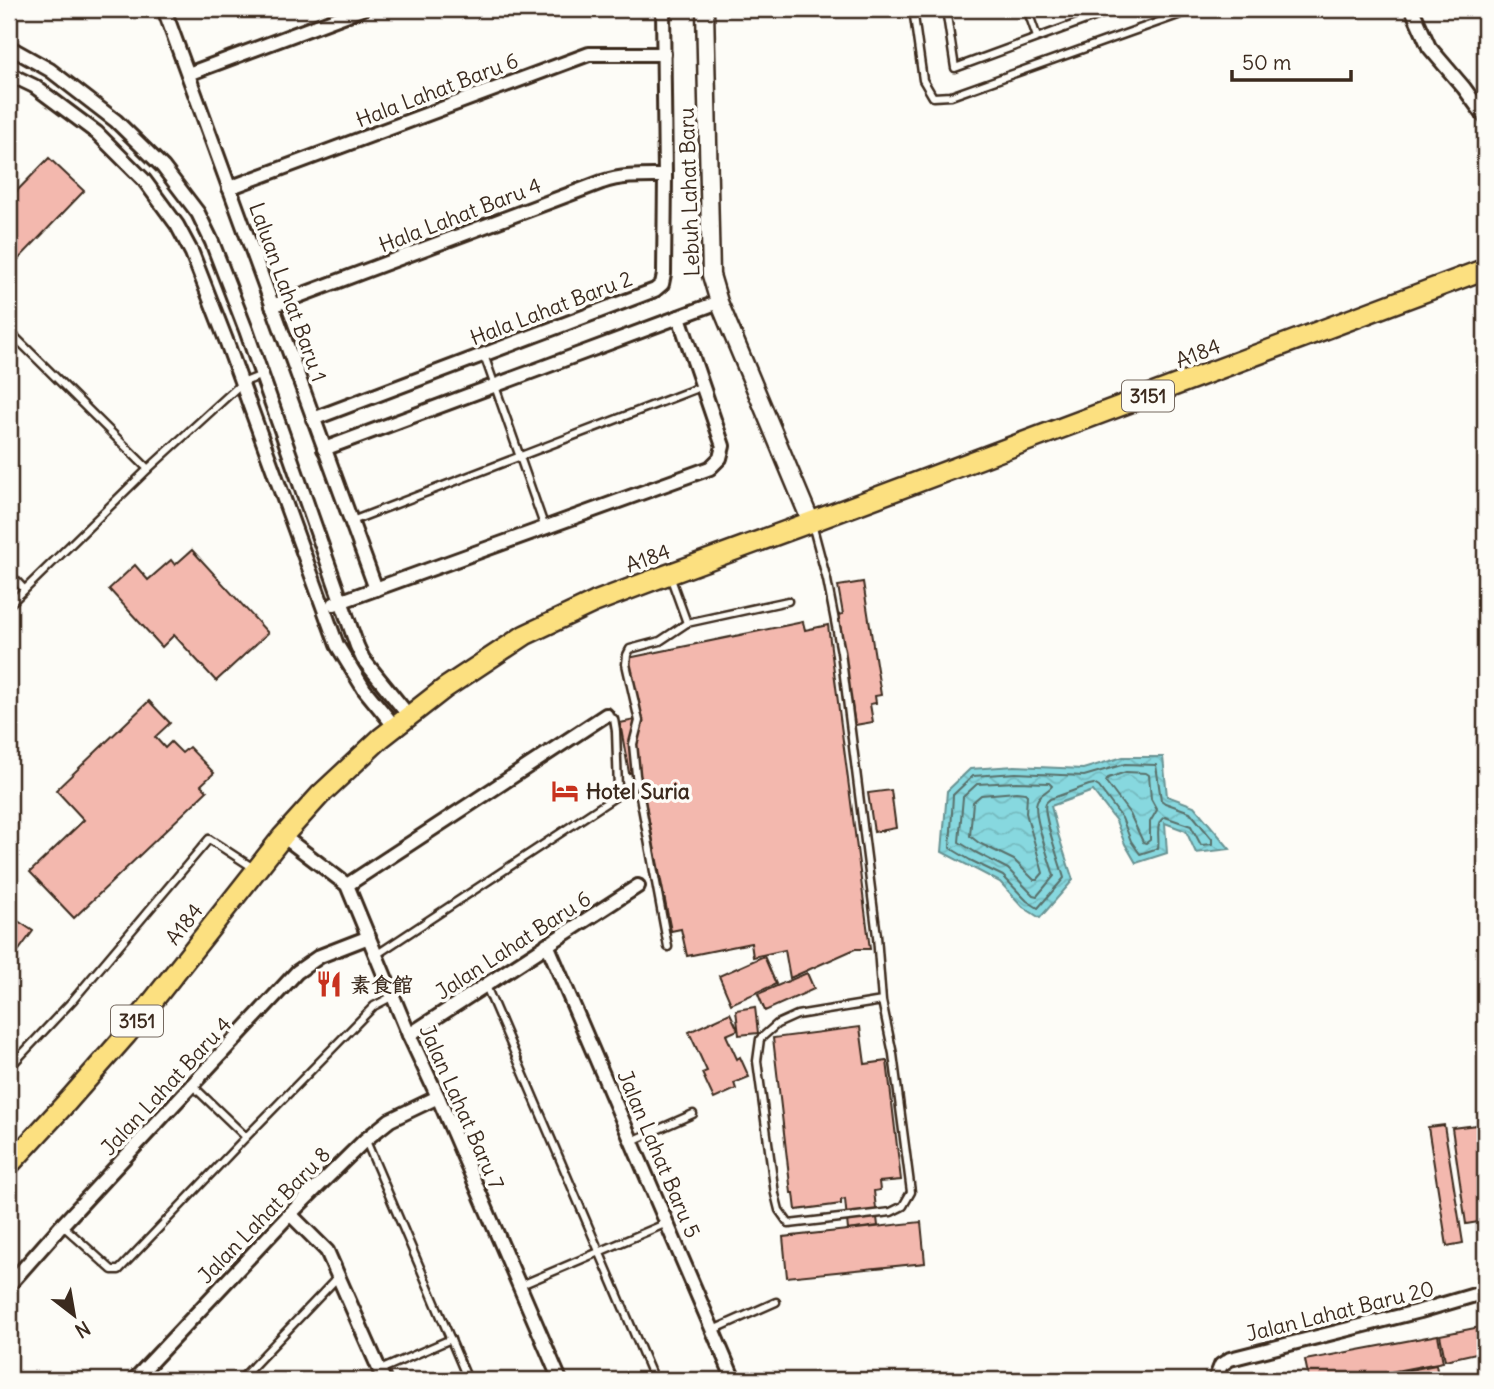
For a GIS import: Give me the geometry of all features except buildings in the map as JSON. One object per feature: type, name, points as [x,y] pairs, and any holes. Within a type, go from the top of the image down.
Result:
[{"type":"main road","name":"A184","points":[[9,1165],[126,1035],[283,836],[340,776],[445,688],[525,635],[595,602],[1485,269]]},
{"type":"street","name":"Laluan Lahat Baru 1","points":[[164,9],[376,589]]},
{"type":"street","points":[[188,74],[362,9]]},
{"type":"street","name":"Hala Lahat Baru 2","points":[[313,419],[655,290],[662,284],[665,176],[663,9]]},
{"type":"street","name":"Lebuh Lahat Baru","points":[[705,9],[711,275],[719,302],[811,522]]},
{"type":"street","points":[[1412,9],[1429,47],[1485,117]]},
{"type":"street","points":[[9,47],[50,70],[116,121],[163,167],[198,213],[212,242],[262,374],[363,659],[402,722]]},
{"type":"street","name":"Hala Lahat Baru 6","points":[[229,188],[589,54],[664,54]]},
{"type":"street","points":[[9,74],[34,86],[97,134],[144,180],[177,225],[206,287],[337,645],[364,689],[402,722]]},
{"type":"street","name":"Hala Lahat Baru 4","points":[[272,306],[602,182],[615,178],[665,176]]},
{"type":"street","points":[[324,449],[719,302]]},
{"type":"street","points":[[324,607],[710,468],[720,458],[723,446],[679,317]]},
{"type":"street","points":[[347,886],[606,715]]},
{"type":"street","name":"Jalan Lahat Baru 7","points":[[283,836],[347,886],[560,1380]]},
{"type":"street","name":"Jalan Lahat Baru 6","points":[[409,1035],[638,886]]},
{"type":"street","name":"Jalan Lahat Baru 4","points":[[9,1285],[297,972],[320,956],[369,937]]},
{"type":"street","name":"Jalan Lahat Baru 5","points":[[547,944],[734,1380]]},
{"type":"street","name":"Jalan Lahat Baru 8","points":[[134,1380],[290,1214],[365,1140],[390,1120],[438,1097]]},
{"type":"street","points":[[290,1214],[327,1251],[382,1377]]},
{"type":"street","name":"Jalan Lahat Baru 20","points":[[1215,1380],[1221,1365],[1230,1359],[1485,1292]]},
{"type":"lane","points":[[913,9],[923,80],[933,97],[951,96],[1195,9]]},
{"type":"lane","points":[[946,9],[955,68],[1116,9]]},
{"type":"lane","points":[[1027,9],[1037,37]]},
{"type":"lane","points":[[9,331],[148,468]]},
{"type":"lane","points":[[484,355],[545,528]]},
{"type":"lane","points":[[9,605],[148,468],[242,383],[262,374]]},
{"type":"lane","points":[[351,521],[703,386]]},
{"type":"lane","points":[[811,522],[827,580],[841,652],[877,936],[882,1001],[894,1054],[911,1192],[903,1206],[891,1212],[789,1224],[779,1210],[775,1194],[757,1061],[760,1039],[777,1024],[797,1015],[882,1001]]},
{"type":"lane","points":[[9,573],[24,589]]},
{"type":"lane","points":[[669,575],[687,623]]},
{"type":"lane","points":[[667,947],[636,775],[633,744],[639,721],[626,664],[627,655],[630,649],[660,641],[687,623],[788,601]]},
{"type":"lane","points":[[376,954],[615,797],[618,789],[616,731],[614,719],[606,715]]},
{"type":"lane","points":[[9,1068],[73,1000],[209,839],[256,869]]},
{"type":"lane","points":[[486,986],[653,1380]]},
{"type":"lane","points":[[62,1225],[112,1270],[119,1270],[374,1006],[393,996]]},
{"type":"lane","points":[[192,1086],[246,1137]]},
{"type":"lane","points":[[632,1141],[693,1114]]},
{"type":"lane","points":[[365,1140],[468,1380]]},
{"type":"lane","points":[[519,1286],[667,1223]]},
{"type":"lane","points":[[240,1380],[338,1277]]},
{"type":"lane","points":[[713,1330],[776,1302]]},
{"type":"lane","points":[[382,1377],[451,1339]]},
{"type":"water","points":[[1123,757],[1163,757],[1167,796],[1194,806],[1230,849],[1196,853],[1186,831],[1165,823],[1167,853],[1136,863],[1116,821],[1093,791],[1051,806],[1073,880],[1040,918],[1023,907],[1000,882],[942,852],[947,791],[970,769],[1015,766],[1083,769]]},
{"type":"place","name":"Hotel Suria","points":[[565,791]]},
{"type":"place","name":"素食館","points":[[329,984]]}]
